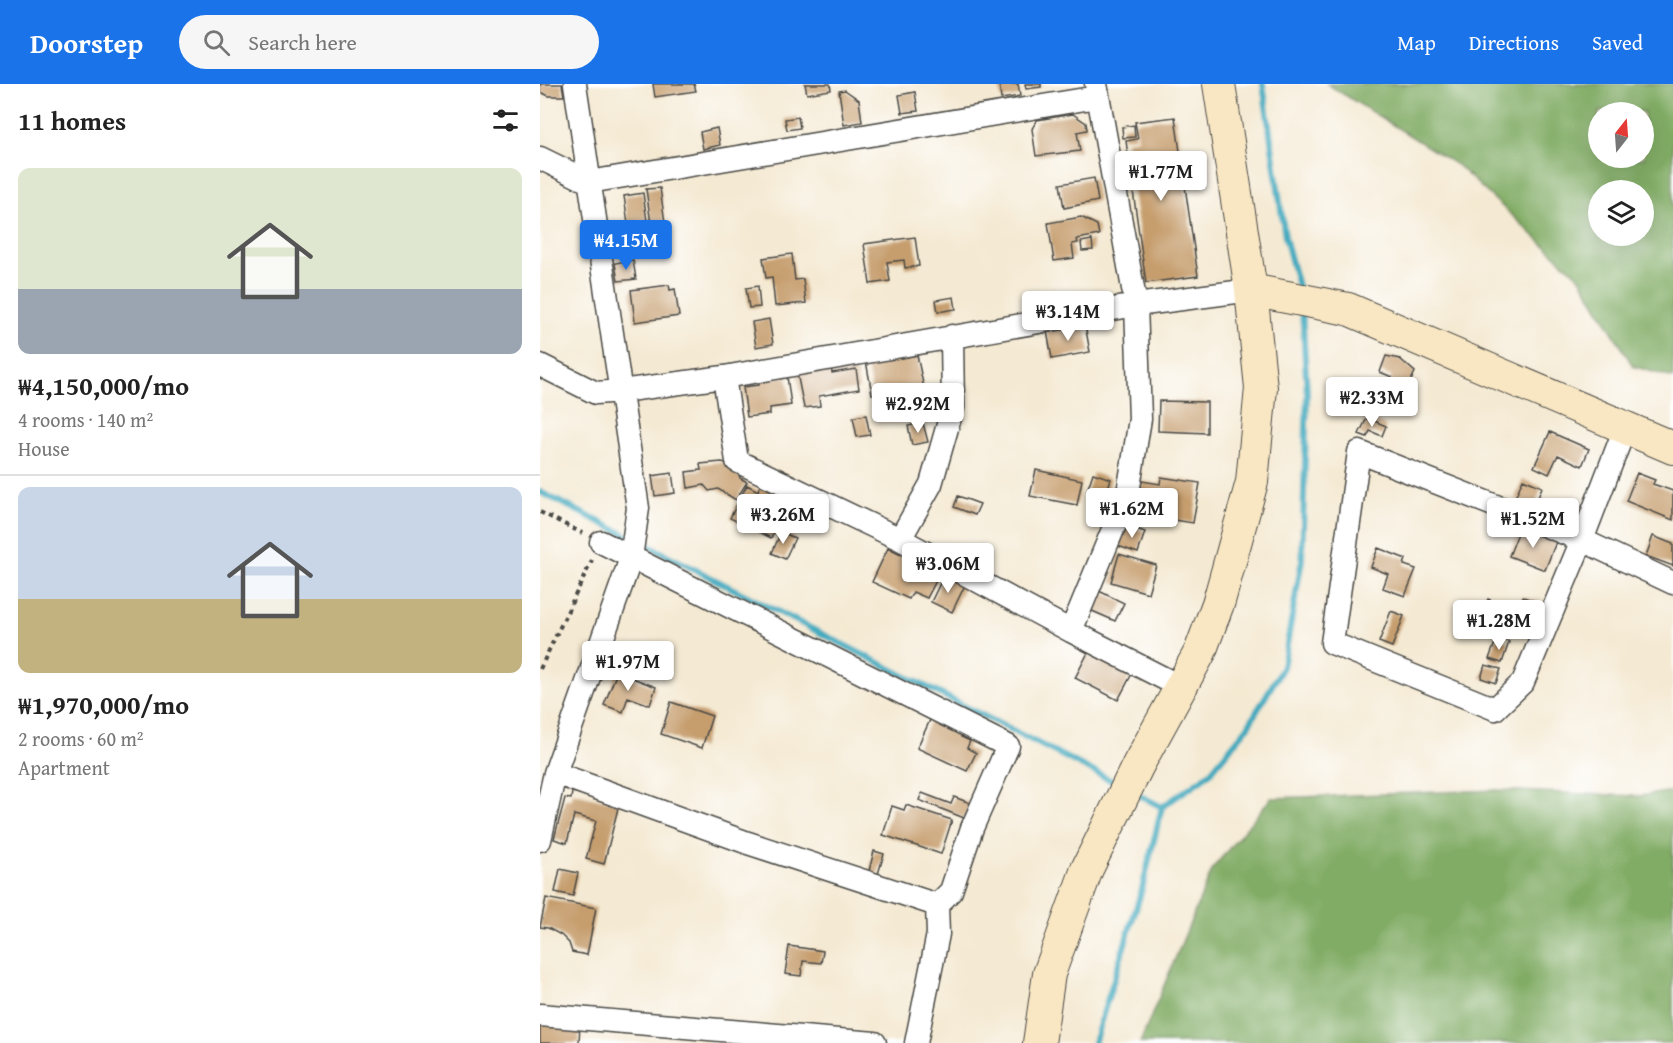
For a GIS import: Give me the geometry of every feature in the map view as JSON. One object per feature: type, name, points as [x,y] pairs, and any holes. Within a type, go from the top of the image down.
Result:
[{"type":"street","points":[[540,840],[555,773],[631,558],[638,508],[574,84]]},
{"type":"street","points":[[1039,1043],[1048,974],[1087,869],[1138,765],[1200,652],[1219,601],[1252,482],[1261,388],[1260,292],[1219,84]]},
{"type":"street","points":[[540,158],[589,182],[1096,90],[1136,305],[1140,419],[1128,493],[1071,631]]},
{"type":"street","points":[[540,365],[596,393],[621,391],[724,377],[1136,305],[1260,292],[1348,309],[1673,448]]},
{"type":"street","points":[[900,539],[931,484],[953,407],[952,336]]},
{"type":"street","points":[[724,377],[737,460],[900,539],[1181,687]]},
{"type":"street","points":[[1625,428],[1582,540],[1523,682],[1495,709],[1332,643],[1359,452],[1582,540],[1673,584]]},
{"type":"street","points":[[601,542],[1008,746],[972,828],[951,891],[937,905],[938,934],[916,1043]]},
{"type":"street","points":[[555,773],[748,843],[937,905]]},
{"type":"street","points":[[540,1015],[875,1043]]},
{"type":"path","points":[[540,512],[601,542],[540,669]]},
{"type":"green space","points":[[1327,84],[1673,84],[1673,378],[1633,366],[1580,278],[1457,165]]},
{"type":"green space","points":[[1498,790],[1639,796],[1673,791],[1673,1043],[1140,1043],[1213,868],[1271,798]]},
{"type":"building","points":[[540,84],[562,84],[564,96],[549,96],[540,92]]},
{"type":"building","points":[[653,84],[694,84],[696,91],[655,97]]},
{"type":"building","points":[[805,84],[830,84],[831,90],[807,94]]},
{"type":"building","points":[[999,84],[1018,84],[1020,96],[1001,99]]},
{"type":"building","points":[[1025,84],[1041,84],[1041,87],[1026,89]]},
{"type":"building","points":[[845,90],[859,100],[862,122],[844,125],[839,91]]},
{"type":"building","points":[[915,92],[918,111],[902,113],[899,95]]},
{"type":"building","points":[[1073,114],[1086,123],[1087,130],[1077,132],[1080,151],[1036,156],[1032,129],[1037,120]]},
{"type":"building","points":[[798,117],[800,128],[787,130],[785,119]]},
{"type":"building","points":[[1175,117],[1198,276],[1146,283],[1126,141],[1138,139],[1135,122]]},
{"type":"building","points":[[1134,125],[1135,137],[1123,138],[1122,127]]},
{"type":"building","points":[[717,128],[720,145],[703,149],[700,132]]},
{"type":"building","points":[[1094,178],[1098,201],[1064,208],[1060,184]]},
{"type":"building","points":[[660,188],[667,236],[653,238],[646,189]]},
{"type":"building","points":[[643,193],[647,221],[628,224],[624,196]]},
{"type":"building","points":[[1081,217],[1097,225],[1099,235],[1077,239],[1078,243],[1072,244],[1074,258],[1054,261],[1048,223]]},
{"type":"building","points":[[915,237],[919,266],[905,268],[904,260],[887,262],[890,281],[870,284],[864,244]]},
{"type":"building","points":[[1092,240],[1093,250],[1082,251],[1081,242]]},
{"type":"building","points":[[792,254],[795,280],[803,279],[806,303],[775,306],[772,277],[766,278],[763,258]]},
{"type":"building","points":[[633,260],[636,279],[618,281],[615,263]]},
{"type":"building","points":[[669,285],[670,290],[675,289],[679,316],[635,322],[631,290]]},
{"type":"building","points":[[758,286],[760,307],[749,308],[746,288]]},
{"type":"building","points":[[954,297],[956,309],[938,312],[936,300]]},
{"type":"building","points":[[769,319],[773,344],[756,347],[752,322]]},
{"type":"building","points":[[1085,325],[1090,352],[1052,359],[1047,331]]},
{"type":"building","points":[[900,350],[902,358],[917,355],[925,393],[894,400],[892,390],[872,394],[866,361]]},
{"type":"building","points":[[1386,356],[1400,359],[1415,372],[1396,412],[1381,405],[1392,377],[1380,372]]},
{"type":"building","points":[[831,367],[832,373],[856,369],[859,389],[819,396],[820,406],[804,408],[797,373]]},
{"type":"building","points":[[787,376],[791,405],[770,408],[770,414],[747,417],[743,387],[759,385],[759,380]]},
{"type":"building","points":[[1159,401],[1207,402],[1207,433],[1158,431]]},
{"type":"building","points":[[866,415],[870,435],[857,437],[853,417]]},
{"type":"building","points":[[1367,418],[1386,426],[1382,436],[1370,431],[1367,437],[1359,434]]},
{"type":"building","points":[[923,423],[928,442],[912,445],[908,426]]},
{"type":"building","points":[[1550,432],[1589,449],[1582,466],[1558,455],[1549,474],[1534,467]]},
{"type":"building","points":[[722,462],[736,467],[740,478],[747,482],[736,500],[718,489],[709,491],[704,485],[688,488],[686,472],[701,470],[700,464]]},
{"type":"building","points":[[1036,470],[1082,480],[1077,505],[1030,496]]},
{"type":"building","points":[[672,473],[675,493],[655,496],[652,476]]},
{"type":"building","points":[[1093,473],[1111,479],[1105,497],[1087,491]]},
{"type":"building","points":[[1637,473],[1655,480],[1653,484],[1673,491],[1673,520],[1626,501]]},
{"type":"building","points":[[1161,477],[1200,483],[1193,523],[1148,516],[1151,498],[1139,496],[1142,481],[1160,484]]},
{"type":"building","points":[[1523,479],[1542,487],[1535,506],[1515,498]]},
{"type":"building","points":[[747,485],[758,491],[760,485],[808,509],[797,529],[780,521],[771,538],[730,518]]},
{"type":"building","points":[[958,496],[980,504],[975,515],[954,507]]},
{"type":"building","points":[[1125,525],[1145,532],[1138,553],[1118,546]]},
{"type":"building","points":[[1520,528],[1556,542],[1545,570],[1509,556]]},
{"type":"building","points":[[781,532],[795,538],[785,559],[772,553]]},
{"type":"building","points":[[1653,536],[1673,544],[1673,566],[1646,556]]},
{"type":"building","points":[[888,548],[940,573],[927,598],[913,592],[909,599],[872,582]]},
{"type":"building","points":[[1378,548],[1406,559],[1404,565],[1416,569],[1405,596],[1383,588],[1388,574],[1371,567]]},
{"type":"building","points":[[1119,554],[1156,565],[1148,593],[1111,582]]},
{"type":"building","points":[[944,575],[965,585],[952,612],[931,602]]},
{"type":"building","points":[[1099,591],[1124,603],[1115,621],[1090,610]]},
{"type":"building","points":[[1523,597],[1541,603],[1536,617],[1518,610]]},
{"type":"building","points":[[1488,599],[1519,613],[1511,633],[1479,619]]},
{"type":"building","points":[[1391,611],[1404,616],[1392,647],[1379,642]]},
{"type":"building","points":[[1497,638],[1509,642],[1502,663],[1489,659]]},
{"type":"building","points":[[1092,645],[1135,668],[1118,700],[1075,678]]},
{"type":"building","points":[[1485,665],[1501,669],[1496,683],[1481,678]]},
{"type":"building","points":[[617,672],[656,687],[650,705],[628,697],[623,712],[604,705]]},
{"type":"building","points":[[671,702],[712,716],[702,748],[661,734]]},
{"type":"building","points":[[931,718],[963,733],[961,737],[970,741],[967,748],[976,753],[967,771],[917,748]]},
{"type":"building","points":[[572,792],[619,804],[604,864],[586,859],[596,821],[574,815],[567,843],[554,839],[565,798],[571,799]]},
{"type":"building","points":[[922,793],[951,804],[954,797],[970,803],[964,818],[919,800]]},
{"type":"building","points":[[906,805],[952,820],[941,854],[883,835],[892,806],[904,810]]},
{"type":"building","points":[[874,851],[884,854],[878,874],[869,871]]},
{"type":"building","points":[[560,869],[578,873],[573,896],[555,892]]},
{"type":"building","points":[[546,898],[596,908],[587,955],[572,952],[569,943],[561,935],[548,928],[540,927]]},
{"type":"building","points":[[789,946],[823,951],[821,963],[803,961],[801,976],[785,974]]},
{"type":"building","points":[[540,1024],[580,1025],[579,1043],[540,1043]]},
{"type":"waterway","points":[[1263,84],[1285,237],[1299,290]]},
{"type":"waterway","points":[[1094,1043],[1142,889],[1162,807],[1209,774],[1247,728],[1283,667],[1302,560],[1307,393],[1302,309]]},
{"type":"waterway","points":[[540,492],[628,536]]},
{"type":"waterway","points":[[637,540],[1118,784]]},
{"type":"waterway","points":[[1135,793],[1162,807]]}]
